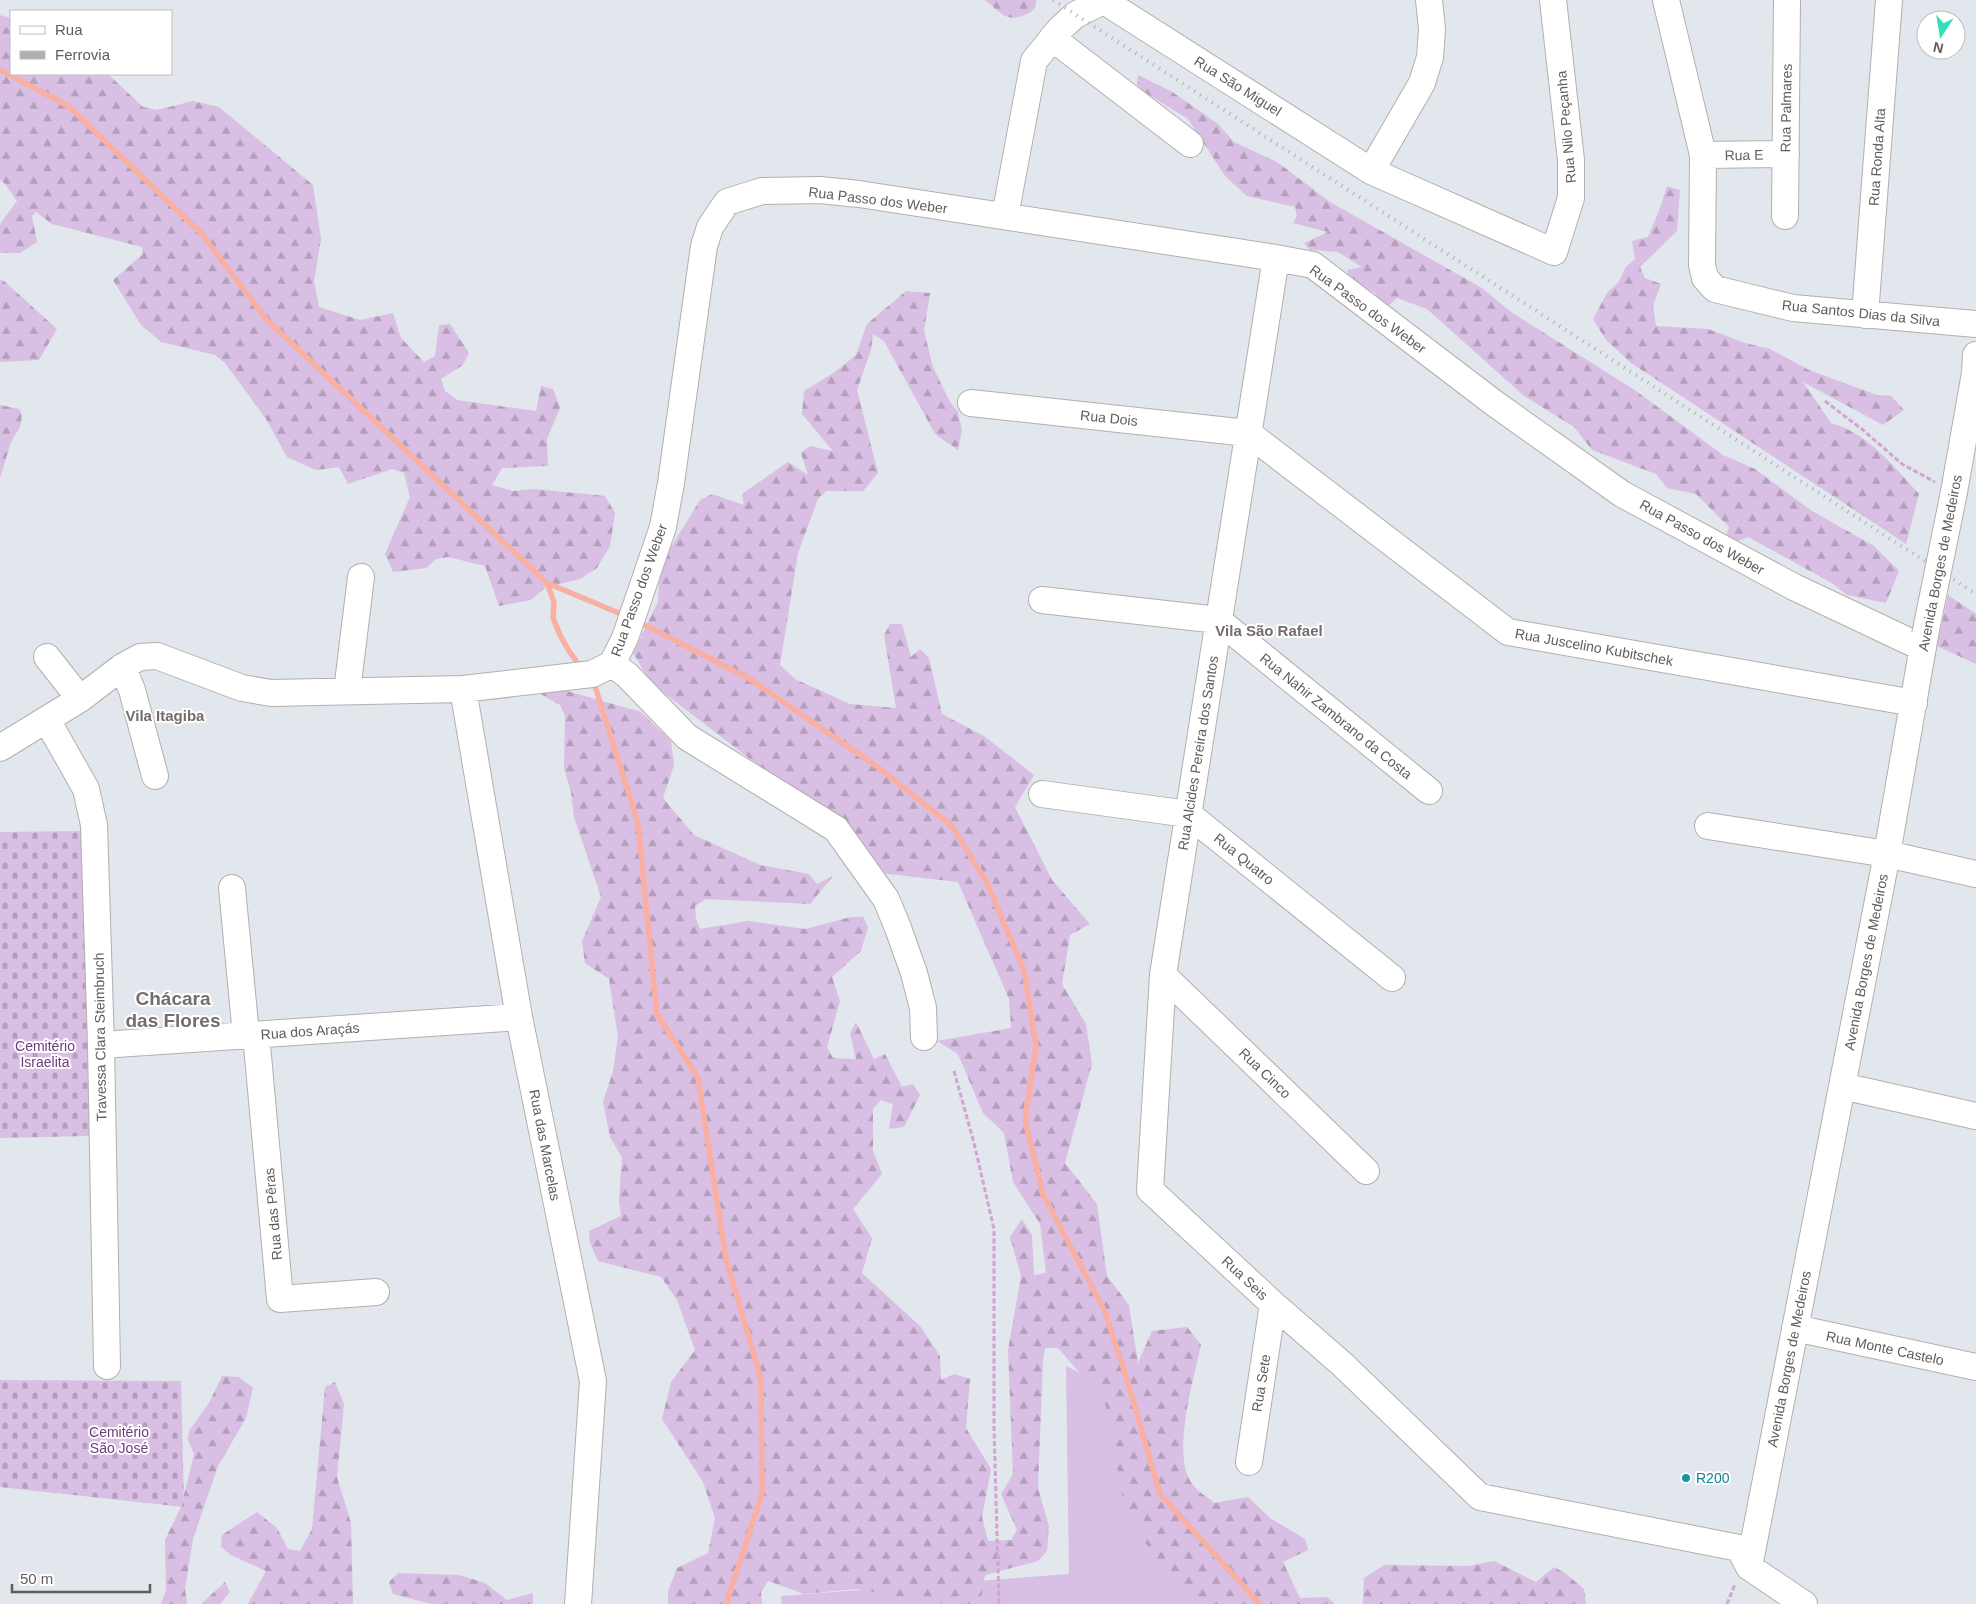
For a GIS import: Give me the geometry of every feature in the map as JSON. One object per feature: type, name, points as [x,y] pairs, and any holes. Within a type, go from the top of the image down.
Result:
[{"type":"street","points":[[1371,171],[1422,82],[1430,57],[1432,29],[1430,0]]},
{"type":"street","name":"Rua Nilo Peçanha","points":[[1553,0],[1571,160],[1571,198],[1554,252]]},
{"type":"street","name":"Rua Santos Dias da Silva","points":[[1666,0],[1703,155],[1702,265],[1705,278],[1715,288],[1793,308],[1976,324]]},
{"type":"street","name":"Rua Palmares","points":[[1785,216],[1787,0]]},
{"type":"street","name":"Rua Ronda Alta","points":[[1865,315],[1890,0]]},
{"type":"street","points":[[1005,216],[1034,60],[1075,14],[1104,1]]},
{"type":"street","name":"Rua São Miguel","points":[[1104,1],[1371,171],[1554,252]]},
{"type":"street","points":[[1052,38],[1190,144]]},
{"type":"street","name":"Rua E","points":[[1703,155],[1786,154]]},
{"type":"street","name":"Rua Passo dos Weber","points":[[0,748],[80,699],[122,667],[140,657],[158,656],[242,688],[271,693],[463,689],[592,674],[612,664],[625,638],[663,527],[671,483],[704,246],[710,227],[727,202],[762,191],[820,190],[859,194],[1312,265],[1494,403],[1622,494],[1794,587],[1924,641]]},
{"type":"street","name":"Rua Alcides Pereira dos Santos","points":[[1150,1190],[1163,975],[1276,258]]},
{"type":"street","name":"Avenida Borges de Medeiros","points":[[1749,1567],[1888,854],[1924,641],[1954,492],[1975,373],[1976,355]]},
{"type":"street","name":"Rua Dois","points":[[971,403],[1248,433]]},
{"type":"street","name":"Rua Juscelino Kubitschek","points":[[1248,433],[1508,632],[1914,703]]},
{"type":"street","points":[[347,690],[361,577]]},
{"type":"street","points":[[1042,600],[1218,620]]},
{"type":"street","name":"Rua Nahir Zambrano da Costa","points":[[1218,620],[1429,791]]},
{"type":"street","points":[[47,657],[80,699]]},
{"type":"street","points":[[612,664],[627,675],[687,736],[836,829],[886,899],[914,973],[923,1008],[924,1037]]},
{"type":"street","points":[[122,667],[132,690],[155,776]]},
{"type":"street","name":"Rua das Marcelas","points":[[463,689],[519,1017],[593,1381],[578,1604]]},
{"type":"street","name":"Travessa Clara Steimbruch","points":[[46,720],[86,789],[94,825],[101,1044],[107,1366]]},
{"type":"street","points":[[1042,794],[1188,814]]},
{"type":"street","name":"Rua Quatro","points":[[1188,814],[1392,978]]},
{"type":"street","points":[[1708,826],[1888,854],[1976,874]]},
{"type":"street","points":[[232,888],[251,1035]]},
{"type":"street","name":"Rua Cinco","points":[[1163,975],[1366,1171]]},
{"type":"street","name":"Rua dos Araçás","points":[[101,1044],[519,1017]]},
{"type":"street","name":"Rua das Pêras","points":[[251,1035],[280,1299],[376,1292]]},
{"type":"street","points":[[1842,1086],[1976,1116]]},
{"type":"street","name":"Rua Seis","points":[[1150,1190],[1273,1304],[1342,1364],[1480,1497],[1739,1548],[1749,1567]]},
{"type":"street","name":"Rua Sete","points":[[1249,1462],[1273,1304]]},
{"type":"street","name":"Rua Monte Castelo","points":[[1795,1328],[1976,1368]]},
{"type":"street","points":[[1749,1567],[1804,1604]]},
{"type":"path","points":[[1825,401],[1863,430],[1902,464],[1954,492]]},
{"type":"path","points":[[954,1071],[974,1143],[994,1229],[994,1427],[999,1604]]},
{"type":"green space","points":[[985,0],[1036,0],[1036,2],[1035,8],[1032,11],[1015,18],[1005,16]]},
{"type":"green space","points":[[0,15],[10,18],[10,75],[109,75],[143,107],[157,110],[193,101],[219,107],[313,185],[321,239],[314,281],[319,307],[360,320],[393,313],[401,338],[424,362],[435,356],[439,325],[450,324],[469,353],[463,365],[441,379],[445,391],[457,400],[536,411],[541,386],[553,389],[560,408],[547,439],[548,466],[502,468],[492,485],[513,491],[534,489],[605,496],[615,513],[610,546],[597,568],[580,579],[546,587],[531,600],[499,606],[485,566],[448,557],[436,559],[426,568],[393,572],[385,554],[410,497],[404,473],[392,469],[348,484],[339,467],[316,470],[287,457],[266,419],[225,363],[215,355],[161,342],[141,325],[113,280],[143,254],[142,247],[52,224],[36,212],[32,216],[37,242],[20,253],[0,253],[0,224],[17,201],[0,180]]},
{"type":"green space","points":[[1138,75],[1171,91],[1218,124],[1234,142],[1277,162],[1330,202],[1482,288],[1511,312],[1636,391],[1723,455],[1755,469],[1812,511],[1874,546],[1899,571],[1886,603],[1847,595],[1832,583],[1748,537],[1731,544],[1726,536],[1729,527],[1696,494],[1667,488],[1656,474],[1592,450],[1574,427],[1523,395],[1427,309],[1397,298],[1384,310],[1375,293],[1349,279],[1347,270],[1362,267],[1338,252],[1310,250],[1304,243],[1328,232],[1293,223],[1297,216],[1295,207],[1247,196],[1225,176],[1188,119],[1143,91],[1137,84]]},
{"type":"green space","points":[[1667,186],[1680,190],[1677,231],[1640,267],[1645,278],[1661,284],[1653,306],[1656,326],[1708,329],[1745,343],[1770,349],[1809,370],[1877,395],[1891,396],[1904,410],[1883,425],[1803,382],[1831,423],[1844,428],[1869,443],[1890,462],[1919,494],[1906,544],[1631,363],[1606,340],[1593,319],[1607,293],[1618,283],[1626,267],[1635,259],[1632,241],[1648,237]]},
{"type":"green space","points":[[0,280],[4,281],[57,329],[39,360],[0,362]]},
{"type":"green space","points":[[906,291],[930,293],[924,331],[933,367],[950,402],[958,412],[962,430],[958,450],[935,434],[884,341],[873,334],[871,350],[857,390],[878,473],[863,491],[826,491],[818,499],[798,553],[780,665],[795,679],[850,704],[896,708],[884,635],[890,624],[902,624],[911,657],[920,649],[929,658],[942,714],[984,736],[1034,775],[1015,807],[1052,880],[1090,924],[1070,935],[1062,984],[1086,1024],[1092,1064],[1065,1163],[1097,1204],[1107,1276],[1129,1305],[1138,1363],[1152,1331],[1187,1327],[1201,1345],[1189,1397],[1184,1438],[1186,1473],[1193,1485],[1214,1503],[1248,1497],[1270,1518],[1305,1539],[1308,1550],[1283,1562],[1300,1598],[1327,1597],[1335,1604],[1195,1604],[1161,1572],[1123,1500],[1105,1402],[1058,1348],[1045,1348],[1038,1488],[1049,1526],[1047,1551],[1038,1561],[985,1575],[980,1604],[946,1604],[856,1589],[804,1594],[768,1581],[761,1592],[762,1604],[668,1604],[668,1591],[677,1568],[708,1553],[715,1518],[703,1482],[662,1419],[671,1382],[695,1350],[677,1300],[661,1277],[598,1261],[590,1243],[589,1231],[621,1216],[619,1200],[622,1158],[610,1137],[603,1102],[613,1071],[618,1037],[609,979],[585,963],[582,941],[601,897],[574,817],[571,792],[564,768],[565,716],[560,705],[537,692],[546,685],[641,712],[671,741],[674,765],[663,798],[694,835],[760,865],[809,874],[817,884],[833,876],[810,904],[706,899],[695,906],[696,918],[700,929],[748,921],[805,929],[851,917],[863,917],[868,927],[861,951],[832,977],[840,1001],[827,1047],[833,1058],[856,1059],[850,1033],[856,1022],[874,1059],[885,1054],[902,1087],[913,1084],[920,1095],[904,1127],[889,1129],[893,1104],[881,1100],[873,1109],[873,1151],[882,1174],[853,1209],[872,1238],[862,1273],[921,1327],[940,1356],[941,1380],[954,1374],[970,1379],[966,1428],[991,1469],[982,1517],[988,1541],[1011,1540],[1017,1530],[1001,1494],[1013,1474],[1008,1350],[1021,1276],[1010,1237],[1022,1219],[1032,1235],[1034,1275],[1046,1273],[1040,1224],[1013,1182],[1004,1133],[983,1113],[958,1054],[937,1041],[1011,1028],[1009,999],[958,882],[880,873],[775,778],[651,683],[633,653],[658,602],[663,560],[700,500],[712,494],[744,505],[742,494],[788,462],[808,475],[801,453],[810,446],[833,451],[802,414],[804,391],[835,372],[856,355],[867,324]]},
{"type":"green space","points":[[0,405],[19,409],[22,415],[20,427],[11,442],[0,478]]},
{"type":"green space","points":[[1948,595],[1976,614],[1976,664],[1937,646]]},
{"type":"green space","name":"Cemitério Israelita","points":[[86,831],[90,1136],[0,1138],[0,832]]},
{"type":"green space","points":[[1066,1366],[1120,1393],[1206,1604],[782,1604],[781,1596],[1069,1574]]},
{"type":"green space","points":[[222,1376],[239,1377],[253,1388],[246,1418],[218,1466],[193,1539],[185,1589],[187,1604],[161,1604],[166,1590],[165,1540],[181,1507],[194,1454],[188,1440],[189,1431],[209,1403]]},
{"type":"green space","name":"Cemitério São José","points":[[0,1380],[181,1381],[184,1507],[0,1487]]},
{"type":"green space","points":[[335,1382],[344,1404],[337,1477],[351,1523],[353,1604],[248,1604],[266,1571],[231,1555],[221,1547],[222,1535],[257,1512],[277,1528],[288,1549],[300,1551],[312,1529],[325,1387]]},
{"type":"green space","points":[[1494,1561],[1536,1582],[1554,1567],[1565,1573],[1584,1589],[1586,1604],[1363,1604],[1364,1578],[1384,1565],[1468,1566]]},
{"type":"green space","points":[[398,1573],[459,1575],[485,1583],[507,1600],[533,1593],[533,1604],[431,1604],[393,1594],[389,1582]]},
{"type":"green space","points":[[225,1582],[230,1592],[220,1604],[201,1604]]},
{"type":"waterway","points":[[0,70],[68,106],[201,233],[266,319],[547,583],[626,616]]},
{"type":"waterway","points":[[547,583],[554,602],[553,618],[569,651],[582,669]]},
{"type":"waterway","points":[[637,621],[750,679],[879,768],[952,826],[987,883],[1024,970],[1036,1046],[1025,1120],[1043,1194],[1105,1312],[1160,1494],[1260,1604]]},
{"type":"waterway","points":[[592,682],[595,686],[638,823],[657,1014],[698,1078],[726,1259],[761,1379],[762,1494],[726,1604]]},
{"type":"railway","points":[[1053,0],[1976,594]]},
{"type":"place","name":"R200","points":[[1686,1478]]},
{"type":"district","name":"Vila São Rafael","points":[[1269,630]]},
{"type":"district","name":"Vila Itagiba","points":[[165,715]]},
{"type":"district","name":"Chácara das Flores","points":[[173,1009]]}]
